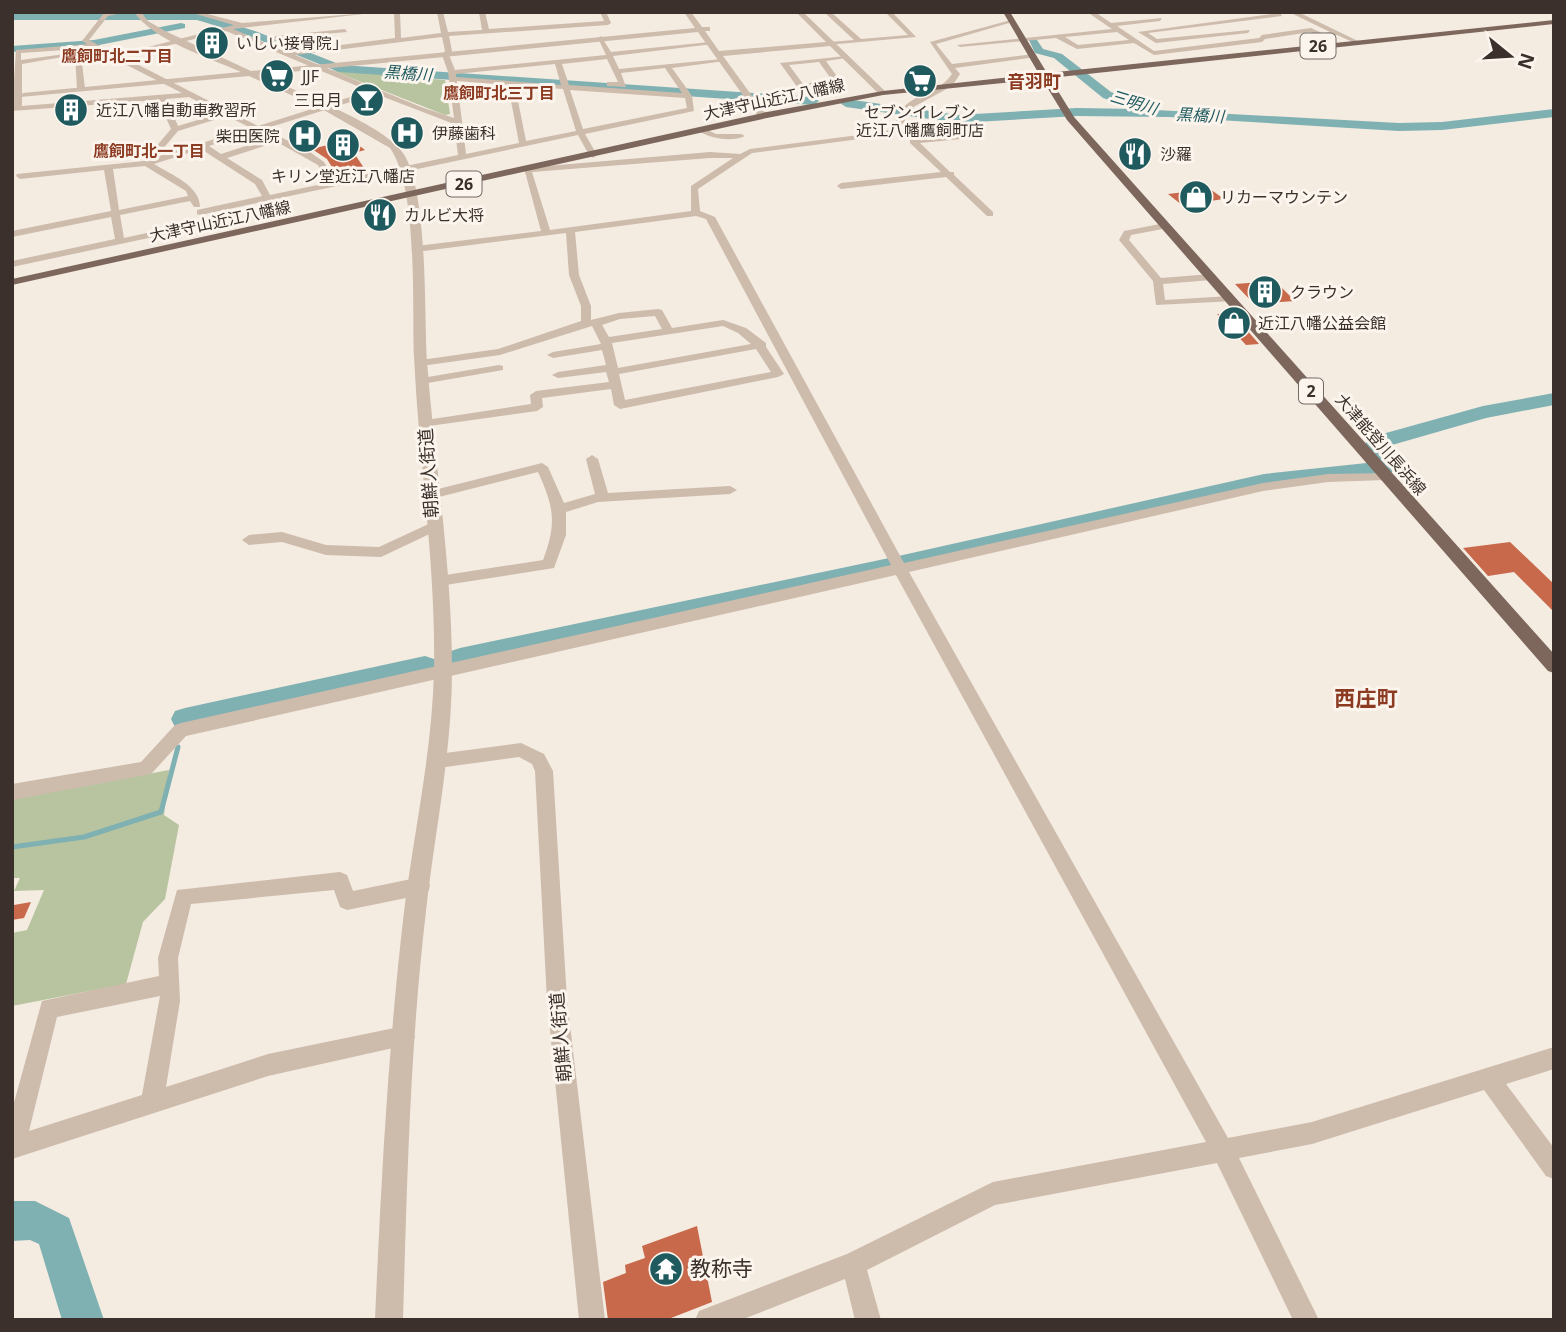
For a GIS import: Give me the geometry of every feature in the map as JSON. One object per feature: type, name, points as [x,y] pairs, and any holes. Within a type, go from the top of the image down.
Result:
[{"type":"main road","name":"大津能登川長浜線","points":[[1006,12],[1007,23],[1032,52],[1067,114],[1554,666]]},
{"type":"main road","name":"大津守山近江八幡線","points":[[12,282],[413,196],[767,115],[883,93],[1554,22]]},
{"type":"street","points":[[123,12],[106,14],[85,41],[321,164],[332,184]]},
{"type":"street","points":[[138,12],[145,23],[179,41],[325,107],[393,146],[406,168]]},
{"type":"street","points":[[192,12],[242,25]]},
{"type":"street","points":[[116,57],[242,25],[296,16],[378,12]]},
{"type":"street","points":[[397,12],[398,40]]},
{"type":"street","points":[[440,12],[447,34],[448,53],[445,55],[452,77],[462,156]]},
{"type":"street","points":[[482,12],[486,31]]},
{"type":"street","points":[[285,54],[300,50],[486,31],[530,23],[533,29],[568,22],[584,25],[608,23],[603,12]]},
{"type":"street","points":[[687,12],[703,29],[752,97],[760,113],[767,115]]},
{"type":"street","points":[[694,12],[710,44],[721,56]]},
{"type":"street","points":[[801,14],[838,12]]},
{"type":"street","points":[[616,71],[667,66],[721,56],[913,37],[888,12]]},
{"type":"street","points":[[1092,13],[1111,12]]},
{"type":"street","points":[[1292,12],[1357,42]]},
{"type":"street","points":[[828,13],[859,41]]},
{"type":"street","points":[[1092,13],[1168,62]]},
{"type":"street","points":[[1214,13],[1262,37],[1311,30]]},
{"type":"street","points":[[242,25],[243,14]]},
{"type":"street","points":[[345,45],[348,14]]},
{"type":"street","points":[[801,14],[829,44],[883,93]]},
{"type":"street","points":[[1282,24],[1156,41],[1141,32],[1276,14],[1321,35],[1338,33]]},
{"type":"street","points":[[1110,25],[1165,18]]},
{"type":"street","points":[[899,128],[903,111],[944,87],[956,74],[932,43],[1007,23]]},
{"type":"street","points":[[584,25],[591,39]]},
{"type":"street","points":[[227,29],[374,92],[457,122]]},
{"type":"street","points":[[23,94],[703,29]]},
{"type":"street","points":[[936,47],[1118,30]]},
{"type":"street","points":[[300,50],[271,37],[345,31]]},
{"type":"street","points":[[1058,36],[1077,47],[1149,37]]},
{"type":"street","points":[[1154,53],[1262,40],[1262,37]]},
{"type":"street","points":[[452,77],[511,83],[623,85],[601,38]]},
{"type":"street","points":[[452,77],[505,66],[710,44]]},
{"type":"street","points":[[93,46],[18,51],[15,109],[189,95]]},
{"type":"street","points":[[19,62],[103,51]]},
{"type":"street","points":[[944,58],[1032,52]]},
{"type":"street","points":[[952,66],[1032,52]]},
{"type":"street","points":[[78,54],[81,89]]},
{"type":"street","points":[[821,59],[837,82],[801,86],[784,63],[808,61],[821,59],[844,57]]},
{"type":"street","points":[[558,62],[580,132],[593,155]]},
{"type":"street","points":[[505,66],[507,78],[628,91],[685,92]]},
{"type":"street","points":[[200,212],[691,109],[685,92],[667,66]]},
{"type":"street","points":[[511,83],[523,144]]},
{"type":"street","points":[[628,91],[631,101]]},
{"type":"street","points":[[20,176],[147,163],[374,92]]},
{"type":"street","points":[[161,97],[175,129]]},
{"type":"street","points":[[633,111],[636,120]]},
{"type":"street","points":[[147,163],[175,129],[225,114]]},
{"type":"street","points":[[899,128],[951,174],[990,214]]},
{"type":"street","points":[[696,213],[694,188],[750,151],[883,134],[899,128]]},
{"type":"street","points":[[703,130],[714,136],[741,136]]},
{"type":"street","points":[[913,141],[978,135]]},
{"type":"street","points":[[222,157],[277,139]]},
{"type":"street","points":[[203,146],[259,182],[267,198]]},
{"type":"street","points":[[547,234],[527,170],[686,157],[739,156]]},
{"type":"street","points":[[147,163],[190,190],[210,240]]},
{"type":"street","points":[[850,176],[941,166]]},
{"type":"street","points":[[108,167],[120,241]]},
{"type":"street","name":"朝鮮人街道","points":[[406,168],[413,196],[422,381],[439,581],[443,670],[438,761],[521,750],[538,759],[544,771],[557,1000],[592,1320]]},
{"type":"street","points":[[841,187],[951,174]]},
{"type":"street","points":[[12,234],[195,197]]},
{"type":"street","points":[[416,249],[696,213],[710,217],[901,570],[1224,1152],[1306,1320]]},
{"type":"street","points":[[12,264],[202,224]]},
{"type":"street","points":[[1165,226],[1127,233],[1124,240],[1158,281],[1160,303],[1230,299]]},
{"type":"street","points":[[554,355],[606,344],[668,330],[723,323],[736,326],[762,345],[778,374],[620,405],[606,344],[591,323],[574,275],[570,230]]},
{"type":"street","points":[[1158,281],[1210,277]]},
{"type":"street","points":[[421,363],[500,352],[619,316],[659,312],[668,330]]},
{"type":"street","points":[[426,424],[537,408],[536,395],[613,375],[762,345]]},
{"type":"street","points":[[422,381],[499,368]]},
{"type":"street","points":[[558,375],[613,375]]},
{"type":"street","points":[[592,459],[603,498]]},
{"type":"street","points":[[431,495],[542,467],[560,509],[562,533],[549,564],[439,581]]},
{"type":"street","points":[[12,792],[146,768],[181,730],[1264,487],[1328,478],[1385,476]]},
{"type":"street","points":[[560,509],[603,498],[730,490]]},
{"type":"street","points":[[249,540],[282,537],[326,550],[381,552],[433,527]]},
{"type":"street","points":[[389,1320],[398,1082],[415,909],[421,886],[438,761]]},
{"type":"street","points":[[152,1102],[170,1001],[169,958],[184,896],[340,881],[347,901],[421,886]]},
{"type":"street","points":[[13,1148],[49,1008],[169,984]]},
{"type":"street","points":[[13,1148],[268,1065],[404,1037]]},
{"type":"street","points":[[708,1320],[853,1264],[993,1194],[1224,1152],[1312,1133],[1554,1058]]},
{"type":"street","points":[[1490,1080],[1554,1168]]},
{"type":"street","points":[[853,1264],[869,1320]]},
{"type":"green space","points":[[331,70],[445,80],[450,114],[445,115]]},
{"type":"green space","points":[[169,770],[164,815],[179,825],[165,899],[143,922],[126,984],[12,1006],[12,933],[27,930],[44,890],[14,891],[20,878],[12,878],[12,799]]},
{"type":"building","points":[[351,139],[365,150],[354,153],[366,171],[338,177],[327,159],[312,149]]},
{"type":"building","name":"リカーマウンテン","points":[[1210,189],[1224,199],[1182,205],[1168,194]]},
{"type":"building","name":"クラウン","points":[[1275,281],[1295,301],[1254,304],[1235,284]]},
{"type":"building","name":"近江八幡公益会館","points":[[1232,313],[1259,344],[1246,345],[1217,314]]},
{"type":"building","points":[[1510,542],[1554,584],[1554,612],[1514,572],[1488,576],[1463,548]]},
{"type":"building","points":[[31,902],[24,918],[12,920],[14,905]]},
{"type":"building","name":"教称寺","points":[[697,1226],[712,1302],[666,1320],[608,1320],[603,1282],[626,1273],[625,1265],[645,1258],[642,1246]]},
{"type":"waterway","name":"黒橋川","points":[[12,17],[198,17],[251,33],[339,68],[813,101]]},
{"type":"waterway","name":"三明川","points":[[1005,25],[1010,32]]},
{"type":"waterway","points":[[12,49],[94,43],[181,26]]},
{"type":"waterway","name":"三明川","points":[[1033,42],[1039,51],[1058,56],[1107,95],[1137,105]]},
{"type":"waterway","name":"黒橋川","points":[[846,103],[958,119],[1077,112],[1169,113],[1399,127],[1442,126],[1554,113]]},
{"type":"waterway","points":[[1386,467],[1391,465],[1374,448],[1375,443],[1483,412],[1554,399]]},
{"type":"waterway","points":[[1264,481],[1373,468]]},
{"type":"waterway","points":[[903,562],[1253,484]]},
{"type":"waterway","points":[[460,658],[890,564]]},
{"type":"waterway","points":[[185,719],[425,666]]},
{"type":"waterway","points":[[12,847],[84,837],[161,812],[178,747]]},
{"type":"waterway","points":[[12,1221],[35,1221],[55,1232],[83,1320]]},
{"type":"place","name":"いしい接骨院」","points":[[212,43]]},
{"type":"place","name":"JJF","points":[[277,76]]},
{"type":"place","name":"セブンイレブン 近江八幡鷹飼町店","points":[[920,81]]},
{"type":"place","name":"三日月","points":[[367,100]]},
{"type":"place","name":"近江八幡自動車教習所","points":[[71,110]]},
{"type":"place","name":"伊藤歯科","points":[[407,133]]},
{"type":"place","name":"柴田医院","points":[[305,136]]},
{"type":"place","name":"キリン堂近江八幡店","points":[[343,145]]},
{"type":"place","name":"沙羅","points":[[1135,154]]},
{"type":"place","name":"リカーマウンテン","points":[[1196,197]]},
{"type":"place","name":"カルビ大将","points":[[380,215]]},
{"type":"place","name":"クラウン","points":[[1265,292]]},
{"type":"place","name":"近江八幡公益会館","points":[[1234,323]]},
{"type":"place","name":"教称寺","points":[[666,1269]]},
{"type":"district","name":"鷹飼町北二丁目","points":[[117,56]]},
{"type":"district","name":"音羽町","points":[[1034,82]]},
{"type":"district","name":"鷹飼町北三丁目","points":[[499,93]]},
{"type":"district","name":"鷹飼町北一丁目","points":[[149,151]]},
{"type":"district","name":"西庄町","points":[[1366,699]]}]
